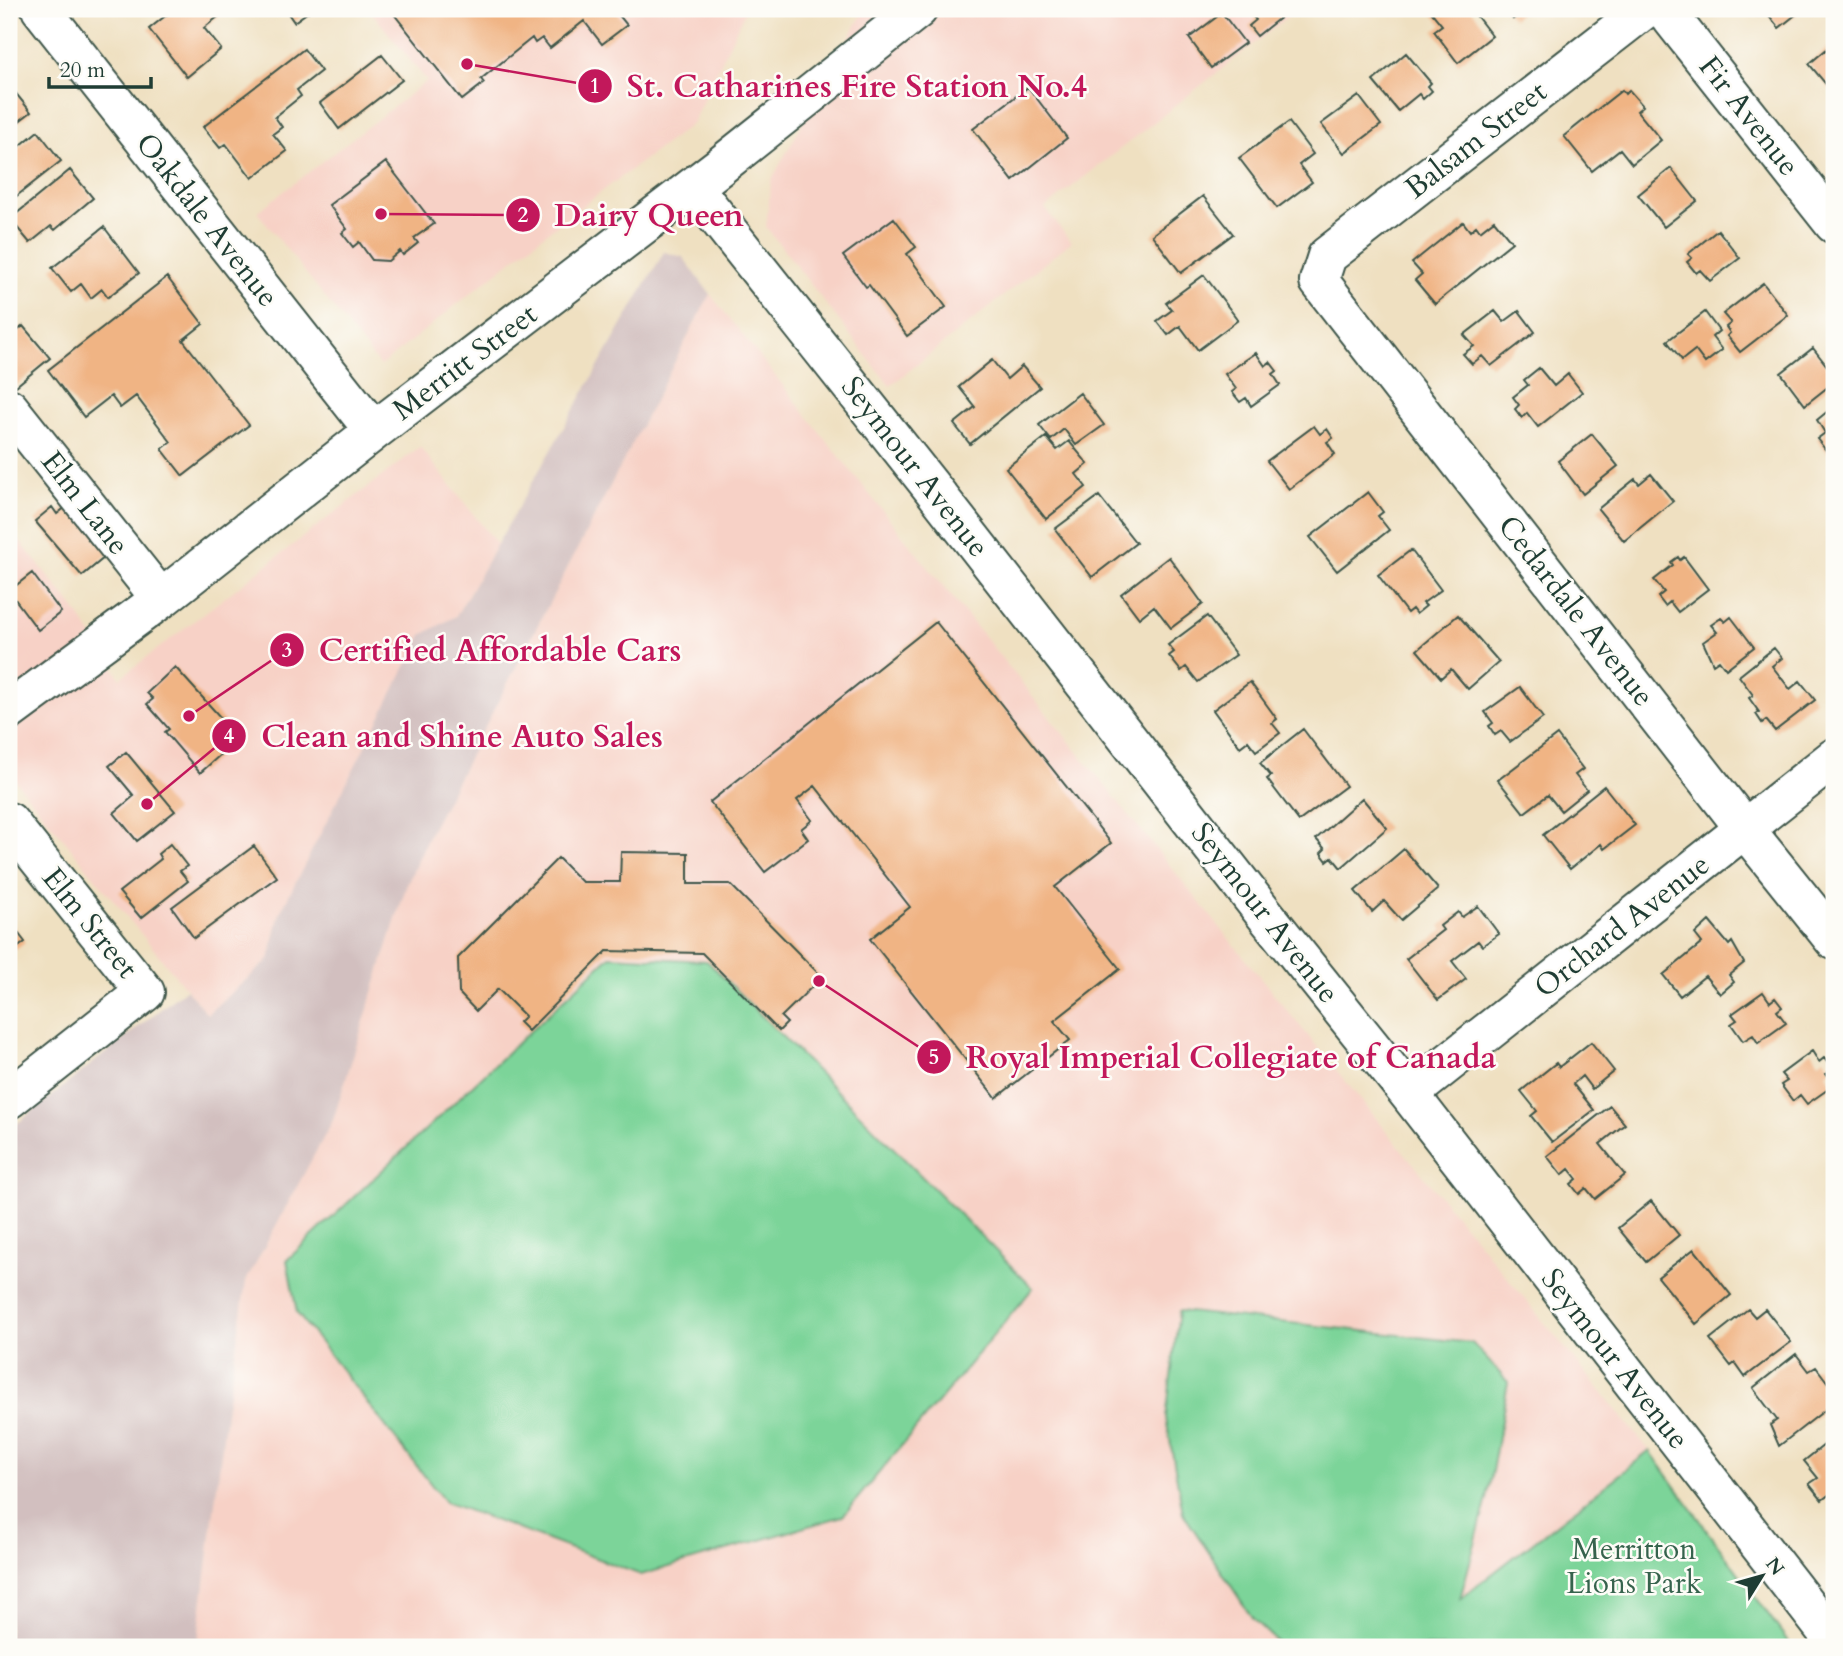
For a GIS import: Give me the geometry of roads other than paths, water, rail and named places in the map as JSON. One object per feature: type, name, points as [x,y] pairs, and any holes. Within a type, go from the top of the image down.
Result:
[{"type":"street","name":"Oakdale Avenue","points":[[41,9],[374,431]]},
{"type":"street","name":"Merritt Street","points":[[9,711],[161,599],[918,9]]},
{"type":"street","name":"Balsam Street","points":[[1319,281],[1327,256],[1645,9]]},
{"type":"street","name":"Fir Avenue","points":[[1664,9],[1834,224]]},
{"type":"street","name":"Seymour Avenue","points":[[693,187],[1409,1094],[1834,1641]]},
{"type":"street","name":"Cedardale Avenue","points":[[1319,281],[1834,940]]},
{"type":"street","name":"Elm Lane","points":[[9,408],[161,599]]},
{"type":"street","name":"Orchard Avenue","points":[[1409,1094],[1834,758]]},
{"type":"street","name":"Elm Street","points":[[9,822],[145,992],[9,1099]]},
{"type":"place","name":"St. Catharines Fire Station No.4","points":[[467,64]]},
{"type":"place","name":"Dairy Queen","points":[[381,214]]},
{"type":"place","name":"Certified Affordable Cars","points":[[189,716]]},
{"type":"place","name":"Clean and Shine Auto Sales","points":[[147,804]]},
{"type":"place","name":"Royal Imperial Collegiate of Canada","points":[[819,981]]},
{"type":"park label","name":"Merritton Lions Park","points":[[1634,1566]]}]
